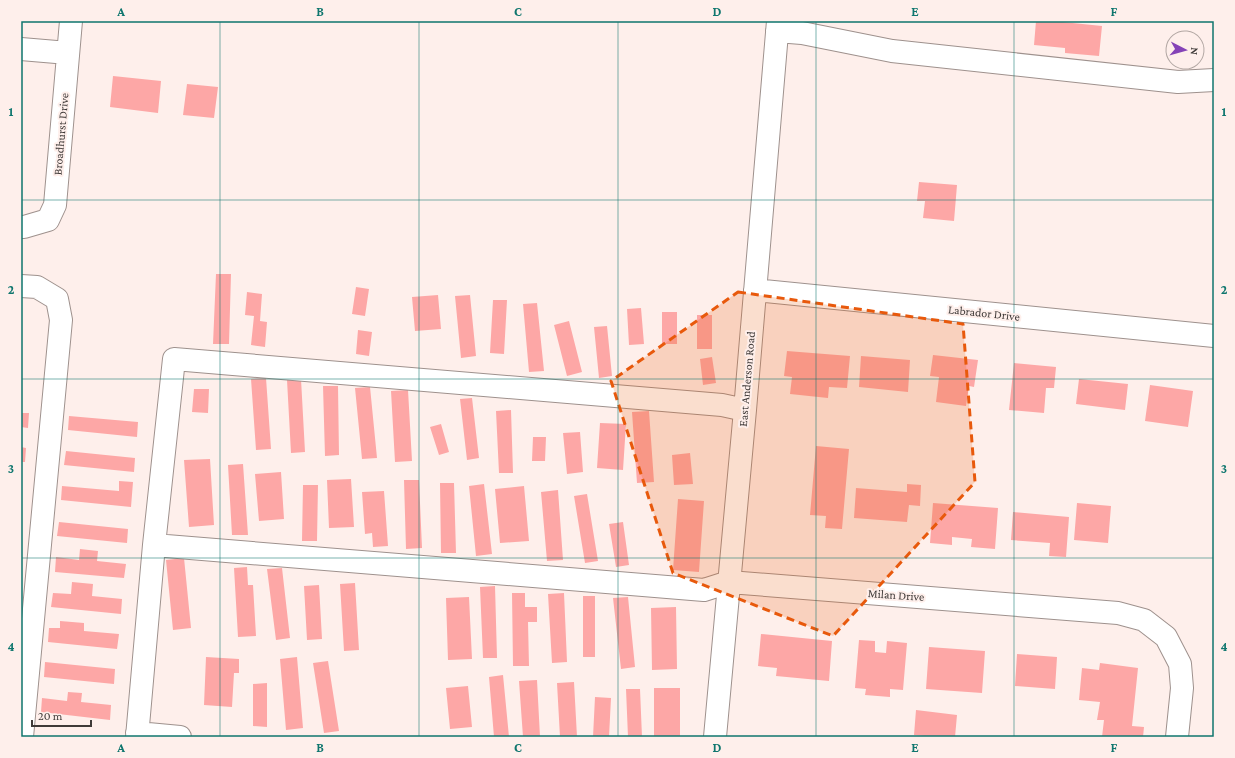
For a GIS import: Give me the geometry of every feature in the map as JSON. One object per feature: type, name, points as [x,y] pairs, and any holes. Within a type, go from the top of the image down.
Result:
[{"type":"street","name":"Broadhurst Drive","points":[[22,227],[48,220],[56,205],[71,21]]},
{"type":"street","points":[[777,26],[802,33],[900,52],[1178,82],[1214,80]]},
{"type":"street","name":"East Anderson Road","points":[[716,737],[777,26]]},
{"type":"street","points":[[21,49],[68,53]]},
{"type":"street","points":[[21,286],[37,287],[57,299],[61,320],[22,737]]},
{"type":"street","name":"Labrador Drive","points":[[755,290],[1214,336]]},
{"type":"street","points":[[180,737],[137,735],[154,546],[174,359],[722,405],[745,410]]},
{"type":"street","points":[[154,546],[704,590],[729,582]]},
{"type":"street","name":"Milan Drive","points":[[729,582],[1118,613],[1144,620],[1166,637],[1180,664],[1182,688],[1177,737]]},
{"type":"highlighted area","points":[[738,292],[963,324],[975,482],[833,636],[673,573],[611,381]]},
{"type":"building","points":[[1036,21],[1053,21],[1102,26],[1099,56],[1065,53],[1065,48],[1034,45]]},
{"type":"building","points":[[113,76],[161,81],[158,113],[110,107]]},
{"type":"building","points":[[187,84],[218,87],[214,118],[183,115]]},
{"type":"building","points":[[919,182],[957,185],[954,221],[923,218],[925,201],[917,201]]},
{"type":"building","points":[[216,274],[231,274],[229,344],[213,344]]},
{"type":"building","points":[[356,287],[369,289],[365,316],[352,314]]},
{"type":"building","points":[[247,292],[262,294],[260,321],[267,322],[265,347],[251,345],[254,316],[245,315]]},
{"type":"building","points":[[438,295],[441,329],[415,331],[412,297]]},
{"type":"building","points":[[470,295],[476,356],[461,358],[455,296]]},
{"type":"building","points":[[493,300],[507,300],[504,354],[490,353]]},
{"type":"building","points":[[537,303],[544,371],[529,372],[523,304]]},
{"type":"building","points":[[641,308],[644,344],[629,345],[627,309]]},
{"type":"building","points":[[662,312],[677,312],[677,344],[662,344]]},
{"type":"building","points":[[697,315],[712,315],[712,349],[697,349]]},
{"type":"building","points":[[569,321],[582,372],[567,376],[554,325]]},
{"type":"building","points":[[607,326],[612,376],[599,378],[594,327]]},
{"type":"building","points":[[358,330],[372,332],[369,356],[356,354]]},
{"type":"building","points":[[787,351],[850,356],[847,388],[829,387],[828,398],[790,394],[792,377],[784,376]]},
{"type":"building","points":[[933,355],[978,360],[974,387],[969,386],[966,406],[936,402],[939,377],[930,376]]},
{"type":"building","points":[[861,356],[910,360],[908,392],[859,387]]},
{"type":"building","points":[[712,357],[716,383],[703,385],[700,359]]},
{"type":"building","points":[[1014,363],[1056,367],[1054,388],[1046,388],[1044,413],[1009,410]]},
{"type":"building","points":[[266,378],[271,449],[256,450],[251,379]]},
{"type":"building","points":[[301,379],[305,452],[291,453],[287,380]]},
{"type":"building","points":[[1079,379],[1128,384],[1125,410],[1076,404]]},
{"type":"building","points":[[1150,385],[1193,391],[1188,427],[1145,421]]},
{"type":"building","points":[[323,386],[338,386],[339,455],[325,456]]},
{"type":"building","points":[[370,387],[377,458],[362,459],[355,388]]},
{"type":"building","points":[[194,389],[209,389],[208,413],[192,412]]},
{"type":"building","points":[[408,390],[412,461],[395,462],[391,391]]},
{"type":"building","points":[[472,398],[479,458],[467,460],[460,399]]},
{"type":"building","points":[[511,410],[513,473],[499,473],[496,411]]},
{"type":"building","points":[[649,411],[654,482],[637,483],[632,412]]},
{"type":"building","points":[[21,413],[29,413],[28,428],[21,427]]},
{"type":"building","points":[[69,416],[138,422],[137,437],[68,430]]},
{"type":"building","points":[[600,423],[626,424],[623,470],[597,468]]},
{"type":"building","points":[[441,424],[449,452],[439,455],[430,427]]},
{"type":"building","points":[[580,432],[583,472],[567,474],[563,433]]},
{"type":"building","points":[[533,437],[546,437],[545,461],[532,461]]},
{"type":"building","points":[[816,446],[849,449],[842,529],[825,528],[826,516],[810,515]]},
{"type":"building","points":[[21,447],[26,448],[25,462],[21,462]]},
{"type":"building","points":[[66,451],[135,458],[134,472],[64,465]]},
{"type":"building","points":[[690,453],[693,484],[674,485],[672,455]]},
{"type":"building","points":[[210,459],[214,525],[189,527],[184,460]]},
{"type":"building","points":[[243,464],[248,535],[232,535],[228,465]]},
{"type":"building","points":[[281,472],[284,519],[259,521],[255,474]]},
{"type":"building","points":[[351,479],[354,527],[329,528],[327,480]]},
{"type":"building","points":[[404,480],[419,480],[422,548],[406,549]]},
{"type":"building","points":[[119,481],[133,482],[131,507],[61,500],[62,486],[119,491]]},
{"type":"building","points":[[440,483],[454,483],[456,553],[441,553]]},
{"type":"building","points":[[484,484],[492,554],[476,556],[469,486]]},
{"type":"building","points":[[907,484],[921,485],[920,506],[909,505],[907,522],[854,518],[856,488],[907,492]]},
{"type":"building","points":[[303,485],[318,485],[317,541],[302,541]]},
{"type":"building","points":[[524,486],[529,541],[500,543],[495,489]]},
{"type":"building","points":[[558,490],[563,560],[547,561],[541,492]]},
{"type":"building","points":[[384,491],[388,546],[373,547],[372,533],[365,534],[362,492]]},
{"type":"building","points":[[587,494],[598,561],[585,563],[574,496]]},
{"type":"building","points":[[678,499],[704,501],[699,572],[673,570]]},
{"type":"building","points":[[933,503],[998,508],[995,549],[971,547],[972,539],[952,537],[952,545],[930,543]]},
{"type":"building","points":[[1077,503],[1111,506],[1108,543],[1074,540]]},
{"type":"building","points":[[1013,512],[1069,517],[1066,557],[1049,556],[1050,543],[1011,540]]},
{"type":"building","points":[[59,522],[128,529],[127,543],[57,536]]},
{"type":"building","points":[[623,522],[629,565],[616,567],[609,524]]},
{"type":"building","points":[[80,549],[98,551],[97,561],[126,564],[124,578],[55,572],[56,557],[79,560]]},
{"type":"building","points":[[184,558],[191,628],[173,630],[166,560]]},
{"type":"building","points":[[247,567],[248,585],[253,585],[256,636],[238,637],[234,568]]},
{"type":"building","points":[[282,568],[290,638],[276,640],[267,569]]},
{"type":"building","points":[[72,582],[93,584],[92,596],[122,599],[121,614],[51,607],[53,593],[71,594]]},
{"type":"building","points":[[355,583],[359,650],[344,651],[340,584]]},
{"type":"building","points":[[319,585],[322,639],[307,640],[304,586]]},
{"type":"building","points":[[495,586],[497,658],[483,658],[480,587]]},
{"type":"building","points":[[512,593],[525,593],[525,607],[537,607],[537,622],[528,622],[529,666],[513,666]]},
{"type":"building","points":[[564,593],[567,662],[552,663],[548,594]]},
{"type":"building","points":[[583,596],[595,596],[595,657],[583,657]]},
{"type":"building","points":[[469,597],[472,659],[448,660],[446,598]]},
{"type":"building","points":[[628,597],[635,667],[621,669],[613,598]]},
{"type":"building","points":[[676,607],[677,669],[652,670],[651,608]]},
{"type":"building","points":[[60,621],[84,623],[84,631],[119,634],[117,649],[48,642],[49,628],[60,628]]},
{"type":"building","points":[[761,634],[832,641],[829,681],[776,676],[777,668],[758,666]]},
{"type":"building","points":[[859,640],[875,641],[875,652],[886,653],[887,641],[907,643],[903,690],[890,689],[890,697],[865,695],[866,689],[855,688]]},
{"type":"building","points":[[929,647],[985,651],[982,693],[926,689]]},
{"type":"building","points":[[1017,654],[1057,657],[1055,689],[1015,686]]},
{"type":"building","points":[[206,657],[239,659],[239,673],[234,673],[232,707],[204,705]]},
{"type":"building","points":[[297,657],[303,728],[286,730],[280,659]]},
{"type":"building","points":[[328,661],[339,731],[324,733],[313,663]]},
{"type":"building","points":[[45,662],[115,669],[114,684],[44,677]]},
{"type":"building","points":[[1100,663],[1138,668],[1132,726],[1144,727],[1143,737],[1102,737],[1104,720],[1097,720],[1100,702],[1079,700],[1082,668],[1099,670]]},
{"type":"building","points":[[503,675],[509,737],[494,737],[489,677]]},
{"type":"building","points":[[537,680],[540,737],[523,737],[519,681]]},
{"type":"building","points":[[574,682],[577,737],[560,737],[557,683]]},
{"type":"building","points":[[267,683],[267,727],[253,726],[253,684]]},
{"type":"building","points":[[468,686],[472,727],[450,729],[446,688]]},
{"type":"building","points":[[654,688],[680,688],[680,737],[654,737]]},
{"type":"building","points":[[626,689],[640,689],[642,737],[628,737]]},
{"type":"building","points":[[68,692],[82,693],[81,702],[111,705],[110,720],[41,712],[42,698],[67,701]]},
{"type":"building","points":[[595,697],[611,698],[609,737],[593,737]]},
{"type":"building","points":[[916,710],[957,715],[955,737],[914,735]]}]
